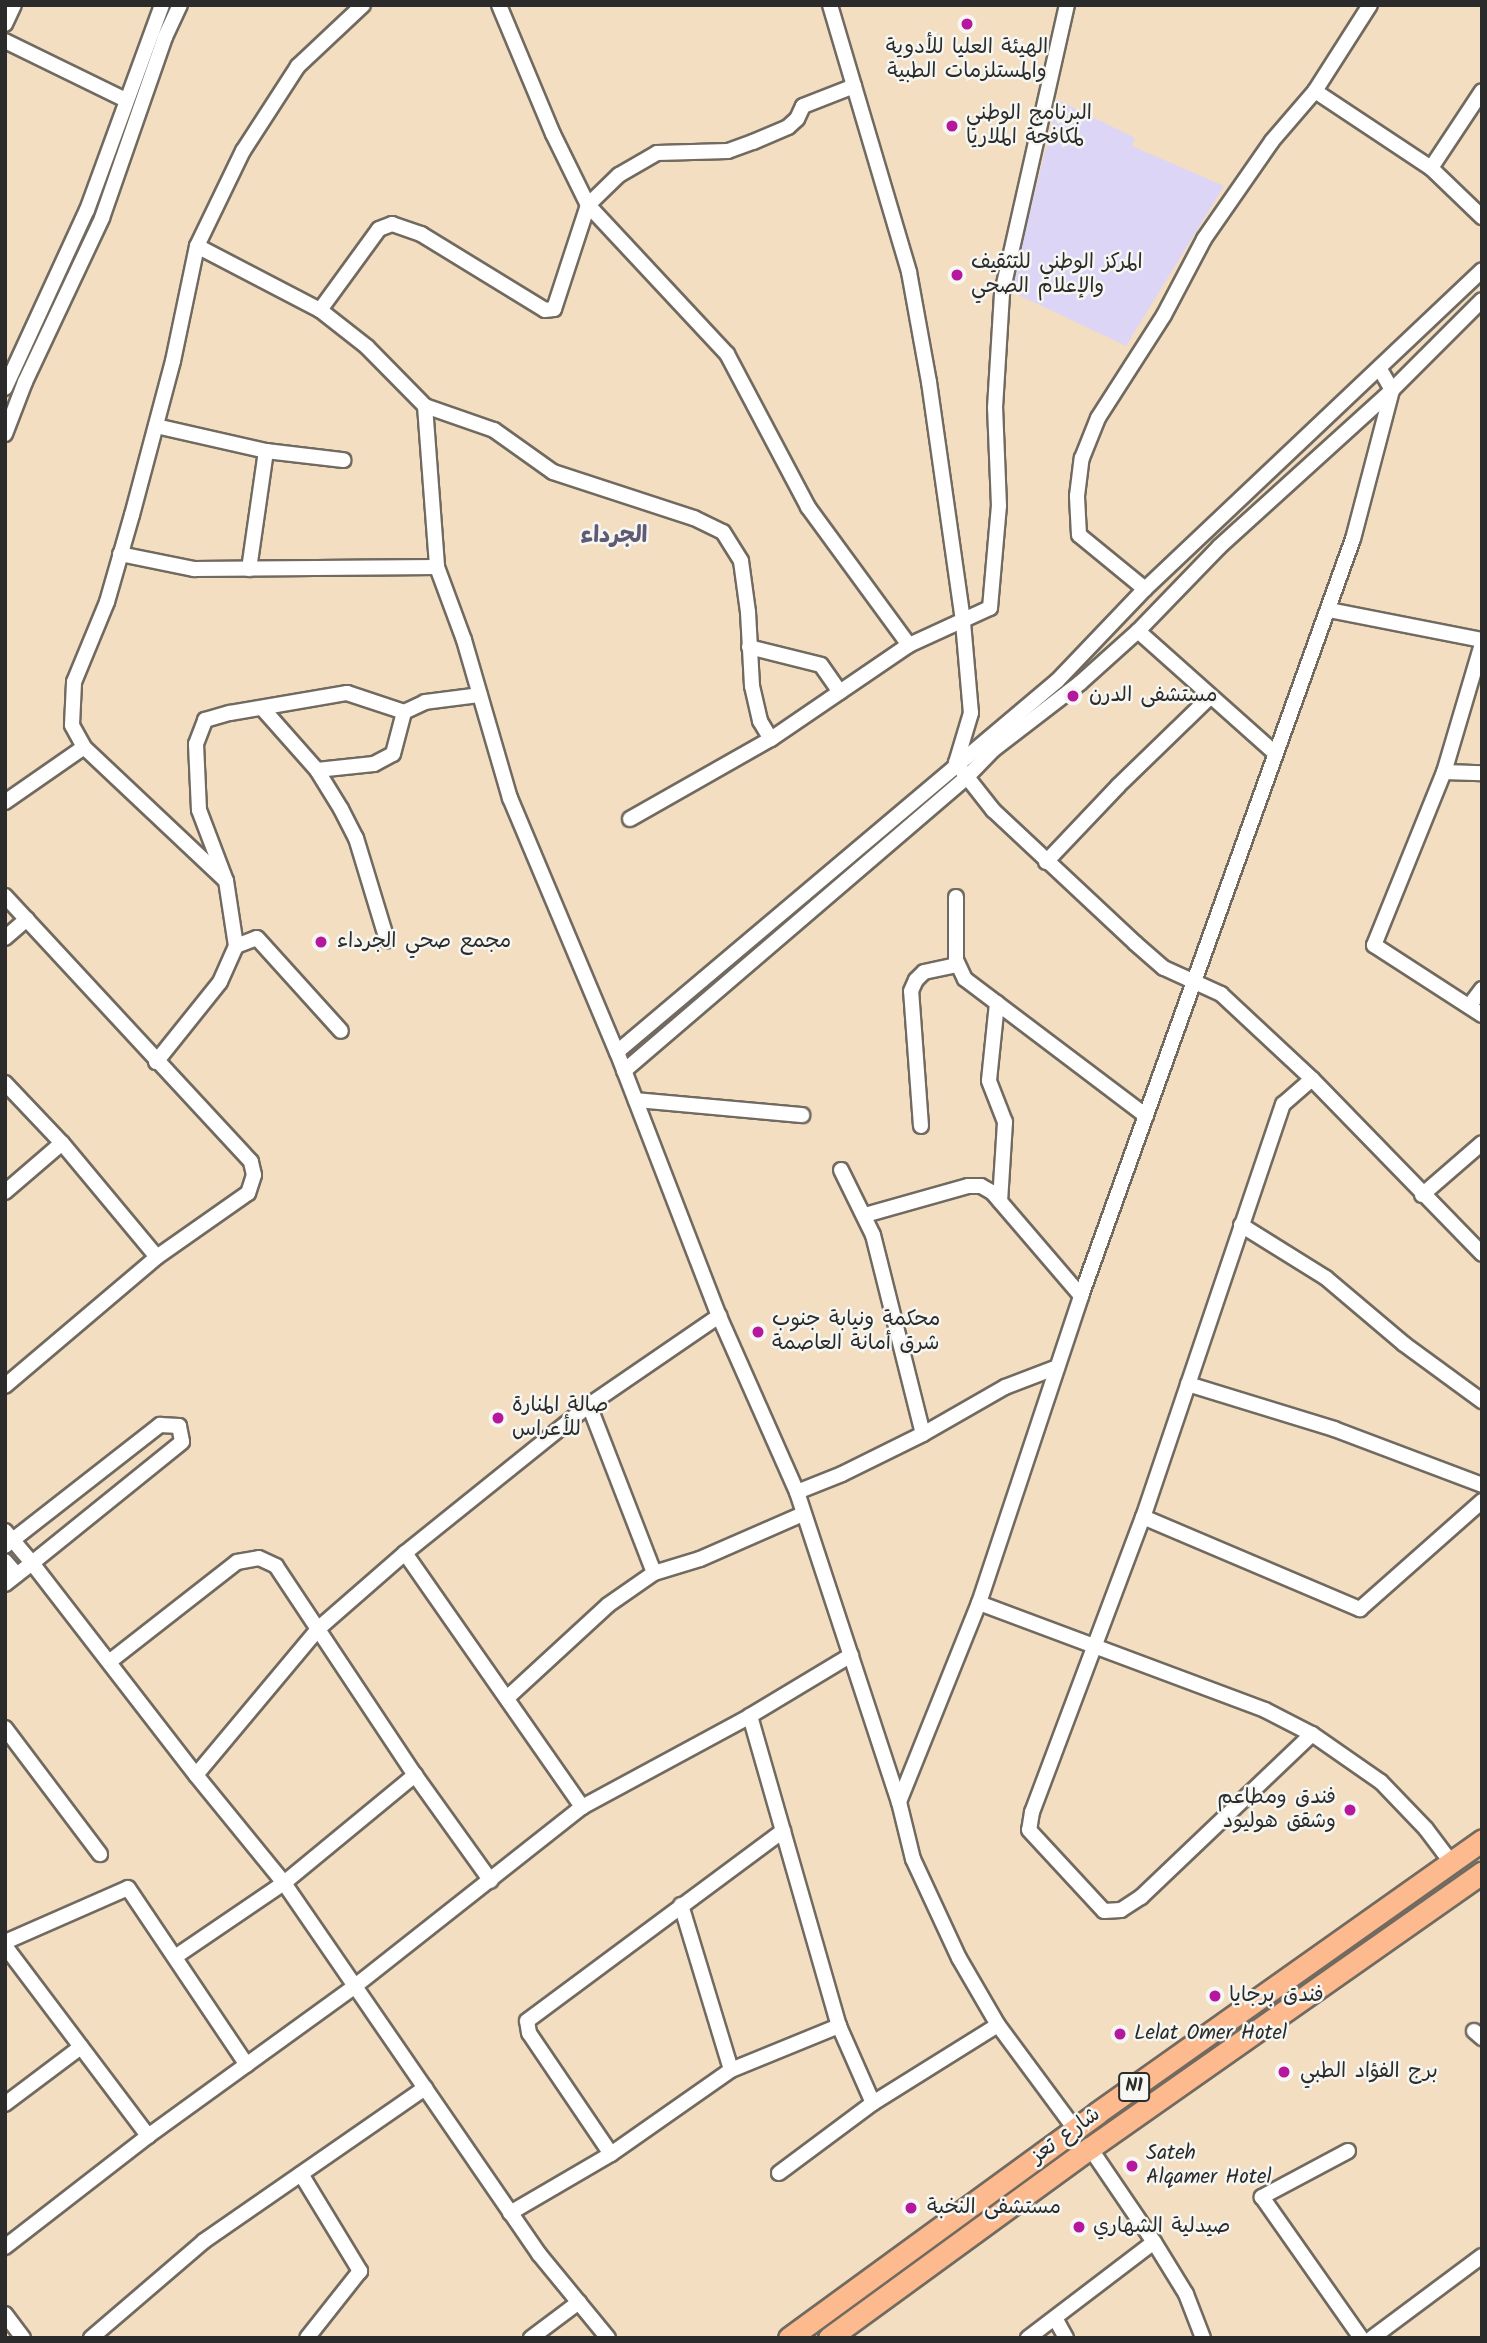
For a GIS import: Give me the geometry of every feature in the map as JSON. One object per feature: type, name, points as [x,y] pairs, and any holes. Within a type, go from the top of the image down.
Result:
[{"type":"highway","name":"شارع تعز","points":[[789,2338],[1076,2129],[1482,1840]]},
{"type":"highway","name":"شارع تعز","points":[[829,2338],[1090,2148],[1482,1872]]},
{"type":"highway","points":[[1426,1881],[1441,1902]]},
{"type":"highway","points":[[1076,2129],[1090,2148]]},
{"type":"street","points":[[5,24],[14,5]]},
{"type":"street","points":[[25,382],[7,377],[87,210],[162,5]]},
{"type":"street","points":[[5,434],[25,382],[102,218],[180,5]]},
{"type":"street","points":[[226,881],[84,747],[72,724],[74,682],[107,602],[156,426],[197,246],[243,151],[298,65],[363,5]]},
{"type":"street","points":[[516,5],[500,9],[588,205],[726,354],[808,507],[909,645]]},
{"type":"street","points":[[830,5],[909,272],[929,382],[963,622],[971,713],[956,763]]},
{"type":"street","points":[[630,818],[771,738],[909,645],[990,608],[999,506],[995,408],[1002,293],[1067,5]]},
{"type":"street","points":[[1145,589],[1079,535],[1077,496],[1082,458],[1098,418],[1164,315],[1204,239],[1272,141],[1315,91],[1370,5]]},
{"type":"street","points":[[5,41],[126,100]]},
{"type":"street","points":[[320,310],[379,229],[391,224],[421,234],[545,310],[554,309],[588,205],[619,175],[657,153],[727,151],[753,142],[788,127],[797,119],[803,106],[854,86]]},
{"type":"street","points":[[1315,91],[1431,168],[1482,217]]},
{"type":"street","points":[[1431,168],[1482,91]]},
{"type":"street","points":[[197,246],[320,310],[367,347],[425,406],[494,430],[553,472],[694,518],[723,532],[741,561],[758,709],[771,738]]},
{"type":"street","points":[[617,1052],[956,763],[1057,681],[1145,589],[1482,270]]},
{"type":"street","points":[[624,1072],[966,778],[993,750],[1080,682],[1138,631],[1219,547],[1392,390],[1482,300]]},
{"type":"street","points":[[898,1802],[979,1603],[1081,1296],[1353,539],[1392,390],[1380,369]]},
{"type":"street","points":[[425,406],[437,567],[464,640],[510,798],[617,1052],[719,1316],[797,1492],[898,1802],[913,1858],[959,1958],[998,2025],[1076,2129]]},
{"type":"street","points":[[156,426],[266,451],[343,460]]},
{"type":"street","points":[[249,569],[266,451]]},
{"type":"street","points":[[120,554],[194,569],[437,567]]},
{"type":"street","points":[[1328,610],[1482,642],[1444,772],[1374,945],[1482,1015]]},
{"type":"street","points":[[1138,631],[1275,753]]},
{"type":"street","points":[[749,647],[821,665],[840,692]]},
{"type":"street","points":[[156,1062],[220,982],[236,946],[226,881],[199,810],[196,744],[205,720],[230,713],[347,694],[404,712],[425,702],[480,695]]},
{"type":"street","points":[[1046,862],[1118,786],[1210,697]]},
{"type":"street","points":[[263,709],[317,770],[356,838],[387,940]]},
{"type":"street","points":[[317,770],[374,764],[393,754],[404,712]]},
{"type":"street","points":[[5,802],[84,747]]},
{"type":"street","points":[[956,763],[993,810],[1046,862],[1164,968],[1221,994],[1312,1079],[1482,1254]]},
{"type":"street","points":[[1444,772],[1482,773]]},
{"type":"street","points":[[5,896],[251,1162],[254,1174],[248,1193],[157,1257],[5,1387]]},
{"type":"street","points":[[956,897],[957,965],[965,979],[1146,1116]]},
{"type":"street","points":[[5,939],[27,919]]},
{"type":"street","points":[[236,946],[257,938],[341,1031]]},
{"type":"street","points":[[921,1126],[911,991],[924,972],[957,965]]},
{"type":"street","points":[[1470,1005],[1482,989]]},
{"type":"street","points":[[997,1003],[989,1081],[1005,1122],[1000,1201]]},
{"type":"street","points":[[1312,1079],[1283,1104],[1143,1517],[1032,1812],[1029,1830],[1104,1911],[1121,1910],[1141,1897],[1312,1734]]},
{"type":"street","points":[[5,1083],[62,1143],[157,1257]]},
{"type":"street","points":[[636,1100],[802,1115]]},
{"type":"street","points":[[5,1192],[62,1143]]},
{"type":"street","points":[[1422,1195],[1482,1143]]},
{"type":"street","points":[[841,1170],[865,1215],[885,1275],[923,1434]]},
{"type":"street","points":[[865,1215],[972,1185],[987,1188],[1081,1296]]},
{"type":"street","points":[[1241,1225],[1326,1278],[1405,1344],[1482,1401]]},
{"type":"street","points":[[196,1775],[319,1628],[405,1553],[589,1405],[719,1316]]},
{"type":"street","points":[[797,1492],[842,1474],[923,1434],[1005,1387],[1057,1367]]},
{"type":"street","points":[[1188,1384],[1334,1429],[1482,1485]]},
{"type":"street","points":[[589,1405],[654,1573]]},
{"type":"street","points":[[5,1561],[11,1580],[32,1563],[183,1442],[180,1426],[160,1425],[7,1539],[32,1563],[196,1775],[284,1883],[510,2213],[608,2338]]},
{"type":"street","points":[[1143,1517],[1360,1609],[1482,1501]]},
{"type":"street","points":[[507,1698],[608,1605],[654,1573],[700,1559],[803,1514]]},
{"type":"street","points":[[405,1553],[582,1807]]},
{"type":"street","points":[[108,1662],[237,1562],[259,1558],[276,1566],[415,1775],[491,1881]]},
{"type":"street","points":[[979,1603],[1265,1710],[1312,1734],[1381,1782],[1426,1829],[1451,1862]]},
{"type":"street","points":[[5,2247],[149,2136],[355,1987],[582,1807],[750,1716],[851,1655]]},
{"type":"street","points":[[750,1716],[839,2026],[873,2103]]},
{"type":"street","points":[[8,1737],[100,1854]]},
{"type":"street","points":[[175,1957],[284,1883],[415,1775]]},
{"type":"street","points":[[611,2154],[529,2033],[527,2021],[783,1831]]},
{"type":"street","points":[[149,2136],[5,1944],[128,1888],[247,2066]]},
{"type":"street","points":[[681,1905],[731,2070]]},
{"type":"street","points":[[779,2174],[873,2103],[998,2025]]},
{"type":"street","points":[[510,2213],[611,2154],[731,2070],[839,2026]]},
{"type":"street","points":[[5,2104],[81,2048]]},
{"type":"street","points":[[91,2338],[204,2241],[425,2088]]},
{"type":"street","points":[[1090,2148],[1186,2294],[1203,2338]]},
{"type":"street","points":[[1348,2151],[1262,2197],[1361,2338]]},
{"type":"street","points":[[301,2174],[360,2272],[307,2338]]},
{"type":"street","points":[[1028,2338],[1154,2242]]},
{"type":"street","points":[[1372,2338],[1482,2256]]},
{"type":"street","points":[[531,2338],[579,2302]]},
{"type":"street","points":[[5,2314],[23,2338]]},
{"type":"street","points":[[1055,2318],[1066,2338]]},
{"type":"shaded area","points":[[1058,100],[1135,138],[1132,146],[1224,186],[1126,346],[1010,291]]},
{"type":"place","name":"الهيئة العليا للأدوية والمستلزمات الطبية","points":[[967,24]]},
{"type":"place","name":"البرنامج الوطني لمكافحة الملاريا","points":[[952,126]]},
{"type":"place","name":"المركز الوطني للتثقيف والإعلام الصحي","points":[[957,275]]},
{"type":"place","name":"مستشفى الدرن","points":[[1073,696]]},
{"type":"place","name":"مجمع صحي الجرداء","points":[[321,942]]},
{"type":"place","name":"محكمة ونيابة جنوب شرق أمانة العاصمة","points":[[758,1332]]},
{"type":"place","name":"صالة المنارة للأعراس","points":[[498,1418]]},
{"type":"place","name":"فندق ومطاعم وشقق هوليود","points":[[1350,1810]]},
{"type":"place","name":"فندق برجايا","points":[[1215,1996]]},
{"type":"place","name":"Lelat Omer Hotel","points":[[1120,2034]]},
{"type":"place","name":"برج الفؤاد الطبي","points":[[1284,2072]]},
{"type":"place","name":"Sateh Alqamer Hotel","points":[[1132,2166]]},
{"type":"place","name":"مستشفى النخبة","points":[[911,2208]]},
{"type":"place","name":"صيدلية الشهاري","points":[[1079,2227]]},
{"type":"district","name":"الجرداء","points":[[614,536]]}]
